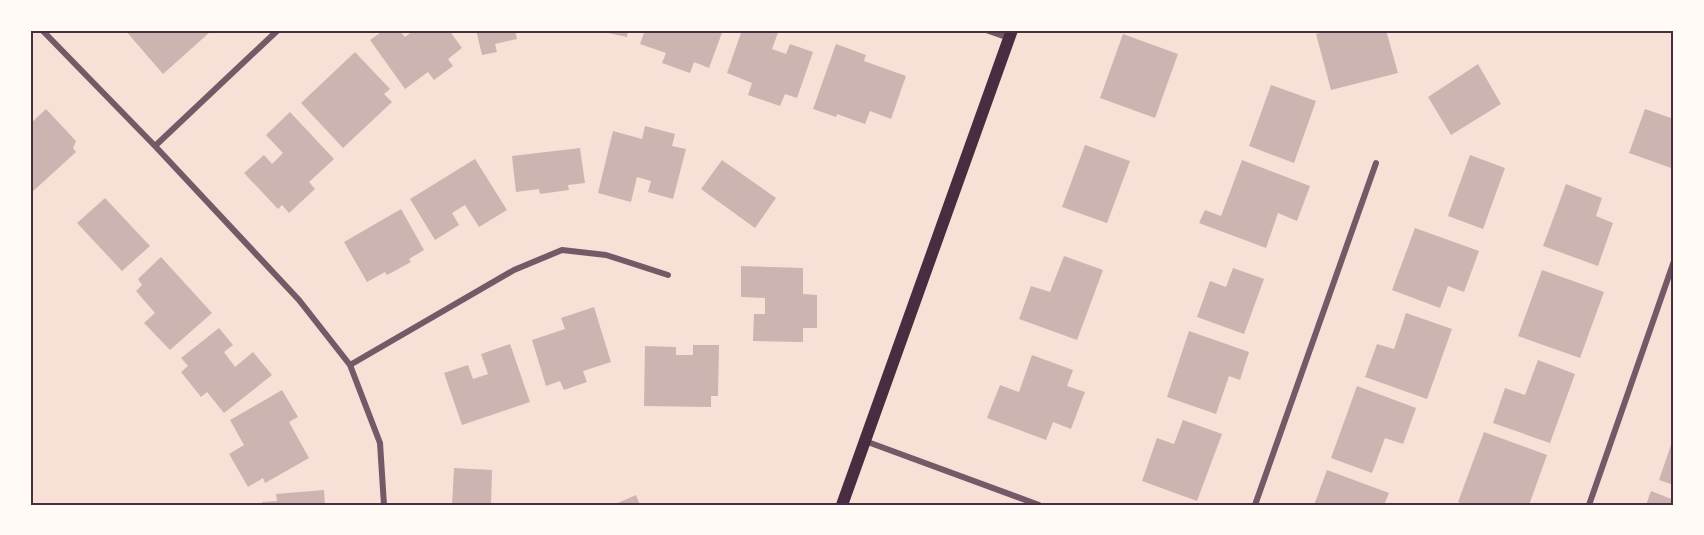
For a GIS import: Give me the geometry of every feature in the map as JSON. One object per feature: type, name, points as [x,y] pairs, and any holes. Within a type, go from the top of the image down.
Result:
[{"type":"main road","points":[[842,505],[1011,34]]},
{"type":"street","points":[[42,30],[155,146],[299,300],[350,365],[380,444],[384,505]]},
{"type":"street","points":[[155,146],[278,30]]},
{"type":"street","points":[[986,30],[1011,34]]},
{"type":"street","points":[[1255,505],[1376,163]]},
{"type":"street","points":[[350,365],[514,270],[562,250],[606,255],[668,275]]},
{"type":"street","points":[[1589,505],[1674,261]]},
{"type":"street","points":[[865,440],[1039,505]]},
{"type":"building","points":[[125,30],[208,30],[210,32],[163,74]]},
{"type":"building","points":[[384,30],[399,30],[405,37],[414,30],[449,30],[462,48],[448,59],[453,66],[434,80],[428,72],[405,89],[370,40]]},
{"type":"building","points":[[476,30],[515,30],[517,39],[495,44],[497,52],[482,55]]},
{"type":"building","points":[[594,30],[628,30],[627,37]]},
{"type":"building","points":[[645,30],[723,30],[709,68],[694,62],[690,73],[662,63],[666,53],[640,44]]},
{"type":"building","points":[[742,30],[779,30],[772,49],[786,54],[790,44],[813,52],[797,98],[785,94],[780,106],[748,95],[752,83],[727,73]]},
{"type":"building","points":[[1330,30],[1386,30],[1398,73],[1331,90],[1316,34]]},
{"type":"building","points":[[1123,34],[1178,54],[1155,118],[1100,98]]},
{"type":"building","points":[[836,44],[866,55],[864,61],[906,76],[891,119],[870,111],[865,124],[837,114],[836,117],[813,109]]},
{"type":"building","points":[[355,52],[390,89],[384,94],[392,102],[343,148],[301,103]]},
{"type":"building","points":[[1478,64],[1501,104],[1451,135],[1428,97]]},
{"type":"building","points":[[1271,85],[1316,101],[1294,163],[1249,146]]},
{"type":"building","points":[[46,109],[76,141],[73,148],[76,152],[30,194],[30,134],[32,132],[30,124]]},
{"type":"building","points":[[1645,109],[1674,119],[1674,169],[1629,153]]},
{"type":"building","points":[[290,112],[334,159],[309,182],[315,189],[289,213],[282,205],[278,209],[244,173],[264,155],[272,164],[283,153],[266,135]]},
{"type":"building","points":[[645,126],[675,134],[672,146],[686,149],[673,199],[648,192],[651,181],[637,177],[631,202],[598,193],[613,131],[642,139]]},
{"type":"building","points":[[1085,145],[1130,161],[1107,223],[1062,207]]},
{"type":"building","points":[[580,148],[585,183],[568,185],[569,190],[540,194],[539,189],[516,192],[512,156]]},
{"type":"building","points":[[1470,155],[1505,168],[1483,229],[1448,216]]},
{"type":"building","points":[[475,159],[507,210],[479,227],[465,205],[452,213],[459,225],[435,240],[410,199]]},
{"type":"building","points":[[722,160],[776,198],[755,228],[701,189]]},
{"type":"building","points":[[1242,160],[1310,186],[1297,221],[1278,213],[1266,248],[1199,223],[1205,210],[1221,216]]},
{"type":"building","points":[[1566,184],[1602,198],[1596,216],[1613,223],[1598,266],[1543,246]]},
{"type":"building","points":[[105,198],[150,246],[122,271],[77,223]]},
{"type":"building","points":[[401,209],[424,250],[409,259],[411,262],[387,275],[385,272],[367,282],[344,242]]},
{"type":"building","points":[[1415,228],[1479,251],[1464,292],[1448,286],[1440,308],[1392,290]]},
{"type":"building","points":[[1064,256],[1103,270],[1077,340],[1019,319],[1031,286],[1050,292]]},
{"type":"building","points":[[161,257],[212,313],[170,350],[144,323],[155,313],[136,291],[142,285],[138,279]]},
{"type":"building","points":[[741,266],[803,268],[803,294],[817,295],[817,328],[803,328],[803,342],[753,341],[754,314],[765,314],[765,298],[741,297]]},
{"type":"building","points":[[1233,268],[1264,279],[1244,334],[1197,317],[1210,281],[1226,287]]},
{"type":"building","points":[[1542,270],[1604,292],[1580,358],[1518,336]]},
{"type":"building","points":[[594,307],[611,362],[583,371],[587,382],[564,390],[560,381],[546,386],[532,340],[565,329],[561,318]]},
{"type":"building","points":[[1406,313],[1452,329],[1427,399],[1365,377],[1377,344],[1394,349]]},
{"type":"building","points":[[219,328],[233,345],[224,352],[235,367],[253,352],[272,375],[224,413],[207,392],[201,397],[181,372],[188,366],[181,358]]},
{"type":"building","points":[[1189,331],[1249,352],[1240,380],[1229,376],[1216,414],[1167,397]]},
{"type":"building","points":[[510,344],[530,402],[462,425],[444,373],[468,365],[473,379],[488,374],[481,354]]},
{"type":"building","points":[[693,345],[719,345],[718,396],[711,396],[711,407],[644,406],[645,346],[676,347],[676,355],[693,355]]},
{"type":"building","points":[[1032,355],[1073,370],[1067,386],[1085,392],[1071,429],[1053,422],[1046,440],[987,418],[1000,385],[1019,392]]},
{"type":"building","points":[[1538,360],[1575,374],[1550,443],[1493,423],[1505,388],[1525,395]]},
{"type":"building","points":[[1357,386],[1416,408],[1403,444],[1385,438],[1372,473],[1331,458]]},
{"type":"building","points":[[282,390],[298,417],[289,422],[309,458],[265,483],[263,478],[248,487],[229,454],[244,445],[230,420]]},
{"type":"building","points":[[1183,420],[1222,434],[1197,501],[1142,481],[1157,438],[1174,444]]},
{"type":"building","points":[[1484,432],[1547,455],[1529,505],[1467,505],[1458,502]]},
{"type":"building","points":[[1671,445],[1674,446],[1674,485],[1659,480]]},
{"type":"building","points":[[454,468],[492,470],[491,505],[452,505]]},
{"type":"building","points":[[1327,470],[1389,493],[1384,505],[1314,505]]},
{"type":"building","points":[[324,490],[325,505],[263,505],[262,502],[277,501],[276,494]]},
{"type":"building","points":[[1651,491],[1674,500],[1674,505],[1646,505]]},
{"type":"building","points":[[636,495],[640,505],[613,505]]}]
